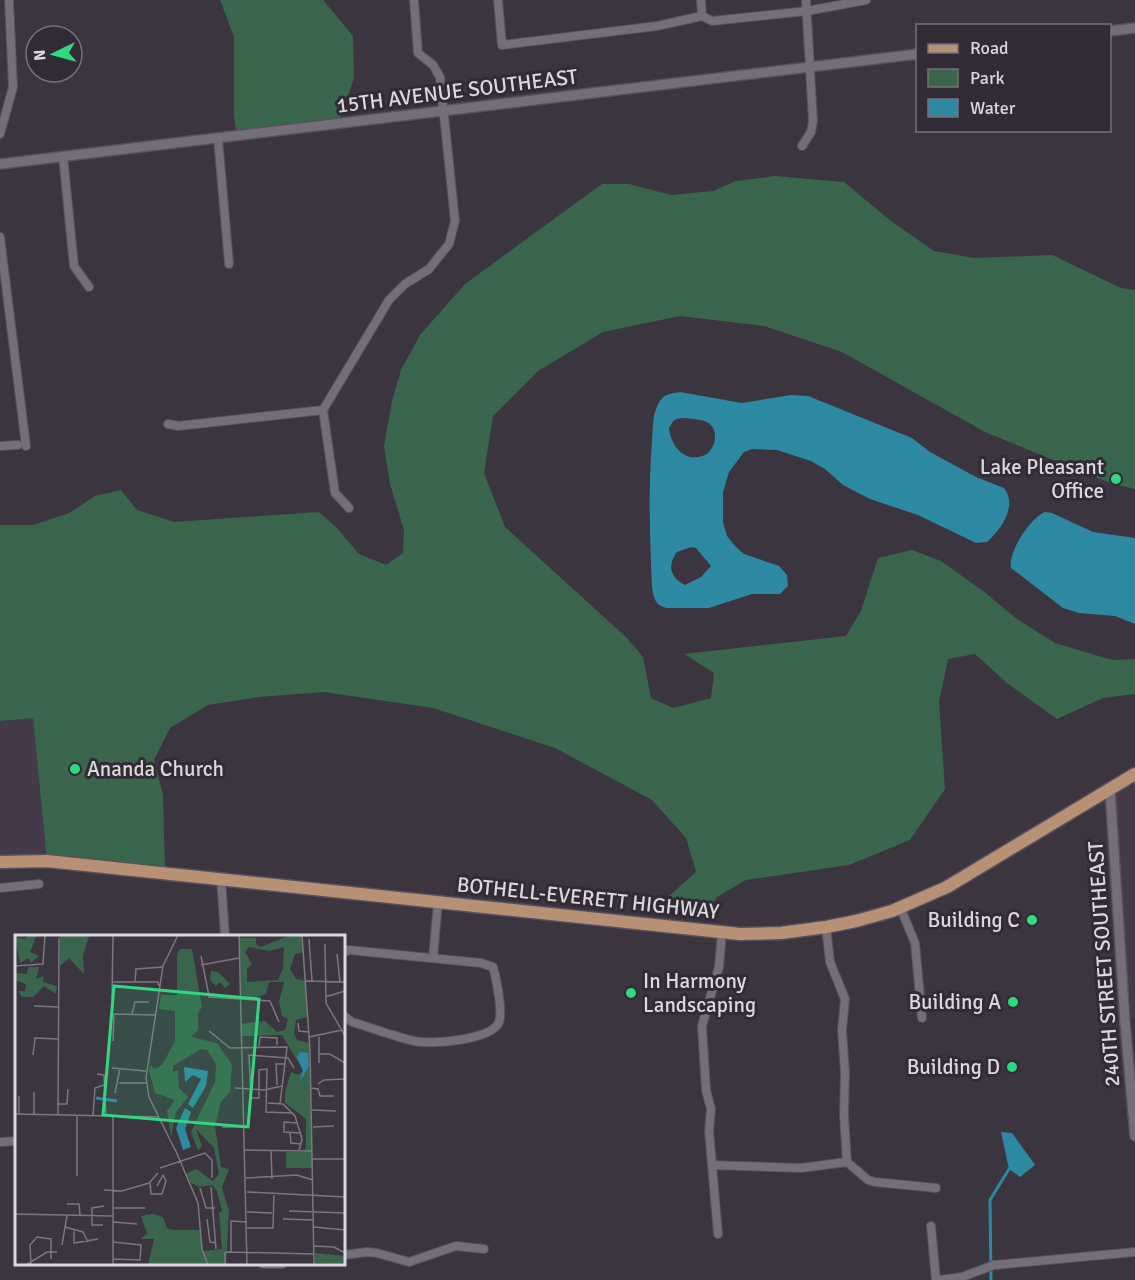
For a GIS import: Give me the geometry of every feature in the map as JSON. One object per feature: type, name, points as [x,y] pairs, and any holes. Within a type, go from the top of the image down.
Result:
[{"type":"main road","name":"BOTHELL-EVERETT HIGHWAY","points":[[0,862],[47,861],[722,932],[781,933],[856,921],[900,907],[947,887],[1135,774]]},
{"type":"street","points":[[0,134],[13,87],[9,0]]},
{"type":"street","points":[[350,508],[334,493],[323,410],[389,300],[405,284],[429,269],[449,244],[455,221],[440,77],[433,65],[418,53],[414,0]]},
{"type":"street","points":[[498,0],[502,45],[657,26],[702,16],[712,21],[807,11],[866,0]]},
{"type":"street","points":[[701,0],[702,16]]},
{"type":"street","points":[[802,146],[811,132],[813,121],[806,0]]},
{"type":"street","points":[[1111,31],[1135,28]]},
{"type":"street","name":"15TH AVENUE SOUTHEAST","points":[[0,164],[916,54]]},
{"type":"street","points":[[218,138],[229,264]]},
{"type":"street","points":[[63,156],[74,266],[89,287]]},
{"type":"street","points":[[0,237],[22,446],[0,447]]},
{"type":"street","points":[[168,424],[178,426],[323,410]]},
{"type":"street","name":"240TH STREET SOUTHEAST","points":[[1110,789],[1135,1136]]},
{"type":"street","points":[[221,879],[225,935]]},
{"type":"street","points":[[0,888],[39,884]]},
{"type":"street","points":[[433,958],[438,902]]},
{"type":"street","points":[[900,907],[915,943],[922,1018]]},
{"type":"street","points":[[826,927],[830,962],[846,999],[842,1030],[847,1162],[868,1180],[936,1188]]},
{"type":"street","points":[[718,1234],[709,1131],[711,1109],[706,1090],[702,1026],[719,967],[722,932]]},
{"type":"street","points":[[345,952],[433,958],[481,963],[493,967],[497,980],[500,1021],[494,1030],[483,1035],[428,1042],[415,1041],[352,1022],[345,1017]]},
{"type":"street","points":[[0,1143],[15,1141]]},
{"type":"street","points":[[712,1165],[801,1168],[847,1162]]},
{"type":"street","points":[[931,1226],[938,1280],[962,1277],[994,1265],[1135,1252]]},
{"type":"street","points":[[345,1255],[377,1253],[409,1262],[449,1247],[466,1246],[484,1249]]},
{"type":"shaded area","points":[[33,718],[47,861],[0,862],[0,721]]},
{"type":"shaded area","points":[[1135,774],[1135,1019],[1130,1019],[1110,789]]},
{"type":"green space","points":[[220,0],[323,0],[353,36],[354,78],[337,127],[237,141],[234,114],[234,37]]},
{"type":"green space","points":[[775,176],[844,182],[891,221],[934,251],[974,258],[1052,255],[1121,288],[1135,290],[1135,489],[1110,483],[985,432],[842,352],[764,326],[680,316],[603,332],[538,371],[493,416],[484,473],[505,527],[627,638],[643,657],[651,698],[673,708],[711,698],[714,673],[684,654],[846,636],[861,611],[878,558],[912,550],[941,561],[1017,619],[1055,643],[1112,660],[1135,659],[1135,694],[1103,698],[1057,719],[1007,683],[975,654],[948,659],[939,702],[945,789],[910,840],[849,865],[746,880],[717,897],[706,913],[668,897],[696,872],[686,838],[652,800],[555,748],[433,708],[324,692],[259,697],[208,705],[170,728],[154,760],[163,795],[165,873],[47,861],[33,718],[0,721],[0,525],[33,525],[69,513],[95,496],[121,490],[137,510],[174,522],[319,512],[337,528],[359,554],[386,565],[403,553],[404,530],[390,484],[384,446],[392,401],[401,370],[420,335],[465,284],[602,184],[629,184],[671,195],[713,191],[736,181]]},
{"type":"water","points":[[680,392],[742,403],[791,395],[808,396],[912,438],[930,452],[976,477],[1004,488],[1009,502],[1006,517],[998,531],[987,542],[976,543],[918,515],[870,499],[843,485],[825,469],[811,461],[777,450],[752,449],[744,452],[729,472],[723,492],[723,522],[727,536],[736,547],[744,554],[779,566],[787,575],[788,586],[780,594],[752,594],[709,608],[663,607],[656,601],[652,587],[650,496],[653,426],[660,401],[666,395]],"holes":[[[681,418],[703,421],[712,426],[715,437],[712,448],[707,454],[699,457],[686,456],[676,447],[669,428],[674,420]],[[691,547],[696,548],[711,566],[701,577],[685,585],[673,575],[671,566],[677,552]]]},
{"type":"water","points":[[1045,512],[1093,532],[1135,538],[1135,624],[1115,616],[1079,613],[1063,608],[1011,568],[1013,553],[1021,536],[1039,515]]},
{"type":"water","points":[[1001,1132],[1012,1133],[1035,1165],[1020,1177],[1009,1169]]},
{"type":"waterway","points":[[991,1280],[990,1200],[1009,1169]]},
{"type":"place","name":"Lake Pleasant Office","points":[[1116,479]]},
{"type":"place","name":"Ananda Church","points":[[75,769]]},
{"type":"place","name":"Building C","points":[[1032,920]]},
{"type":"place","name":"In Harmony Landscaping","points":[[631,993]]},
{"type":"place","name":"Building A","points":[[1013,1002]]},
{"type":"place","name":"Building D","points":[[1012,1067]]}]
